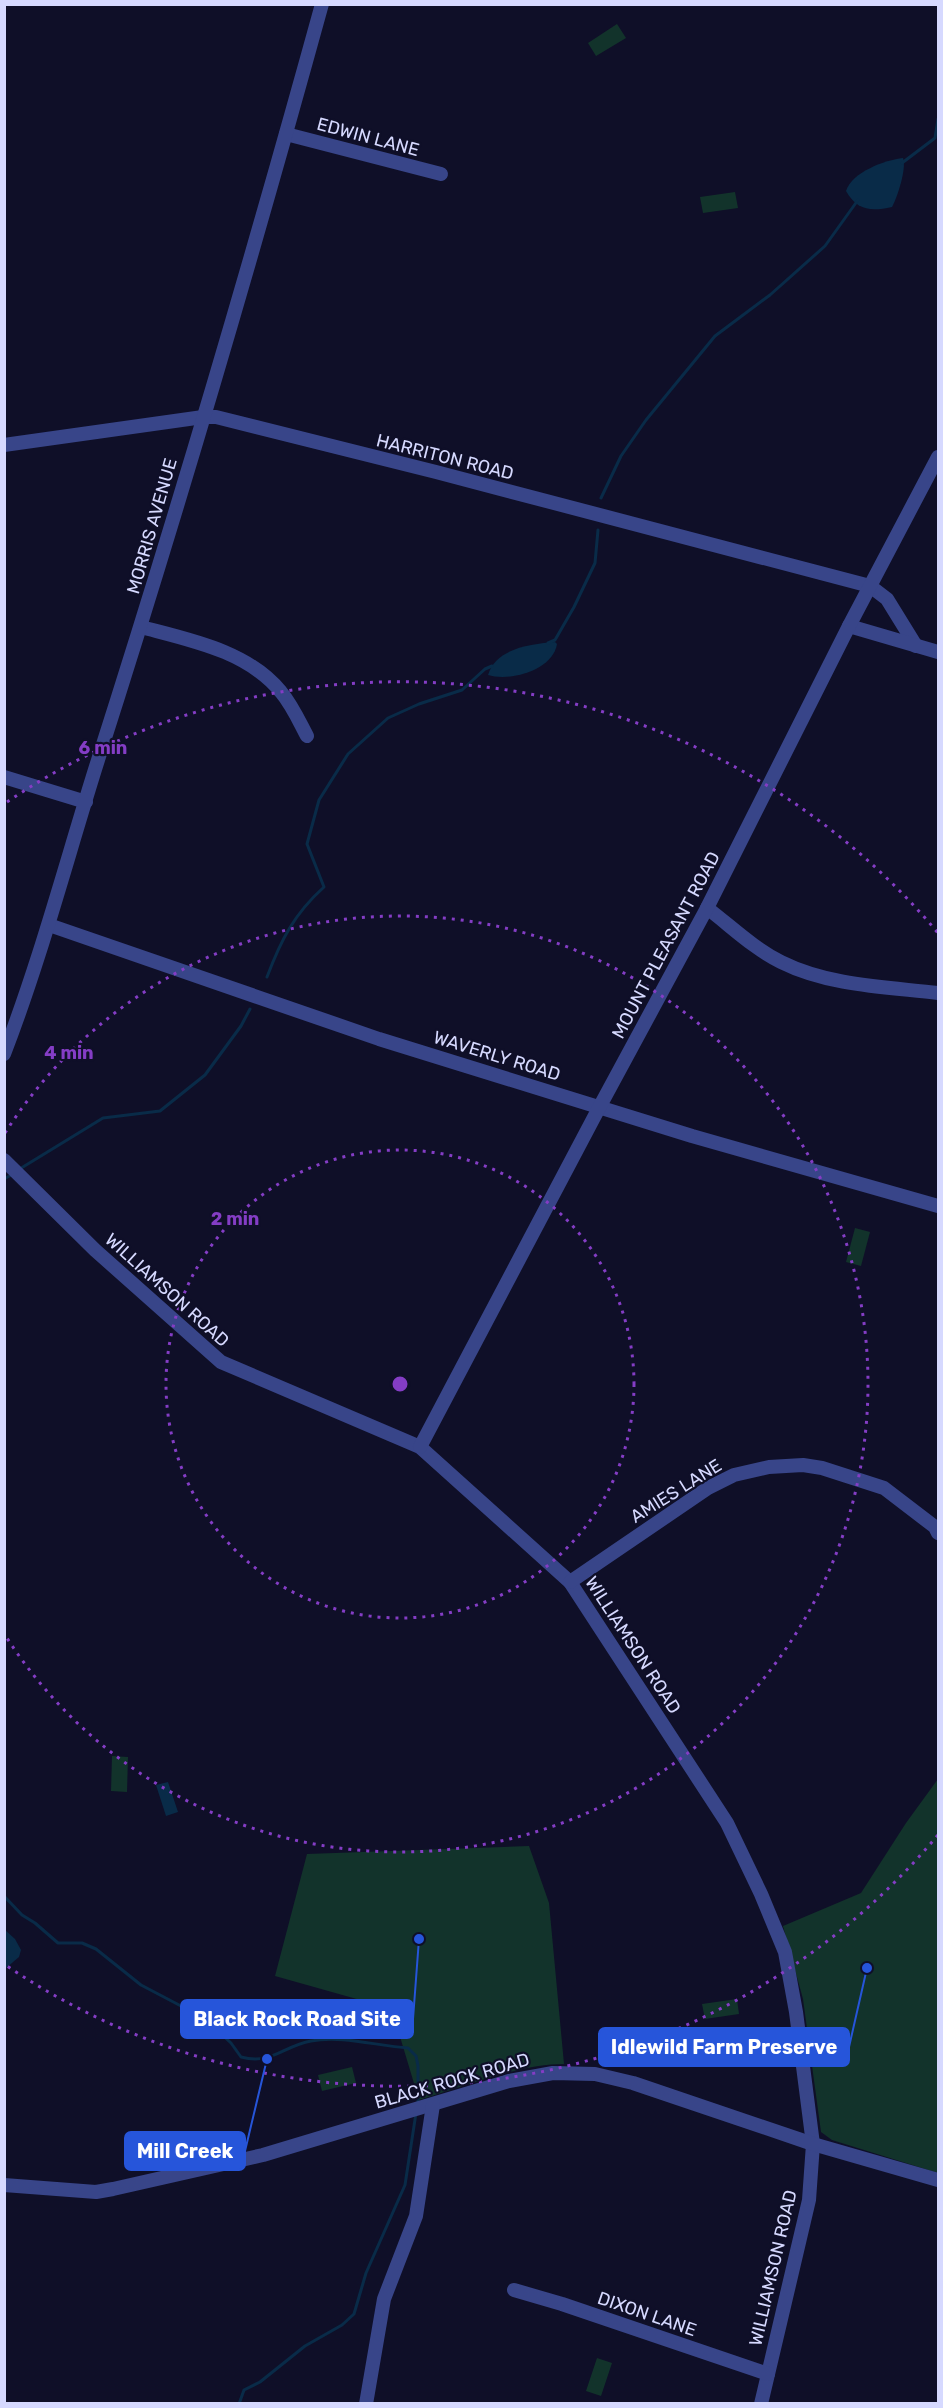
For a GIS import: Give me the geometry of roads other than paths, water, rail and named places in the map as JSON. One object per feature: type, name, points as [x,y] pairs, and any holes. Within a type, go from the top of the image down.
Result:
[{"type":"street","name":"MORRIS AVENUE","points":[[4,1054],[49,925],[141,627],[322,4]]},
{"type":"street","name":"EDWIN LANE","points":[[286,134],[441,174]]},
{"type":"street","name":"HARRITON ROAD","points":[[4,445],[216,417],[870,586]]},
{"type":"street","name":"MOUNT PLEASANT ROAD","points":[[420,1447],[707,908],[849,626],[939,457]]},
{"type":"street","points":[[870,586],[887,599],[916,646]]},
{"type":"street","points":[[849,626],[939,652]]},
{"type":"street","points":[[141,627],[214,647],[240,660],[280,690],[307,736]]},
{"type":"street","points":[[4,777],[86,802]]},
{"type":"street","points":[[707,908],[747,941],[782,962],[806,972],[834,980],[939,993]]},
{"type":"street","name":"WAVERLY ROAD","points":[[49,925],[348,1029],[692,1136],[939,1206]]},
{"type":"street","name":"WILLIAMSON ROAD","points":[[8,1163],[95,1250],[221,1362],[420,1447],[570,1582],[728,1823],[785,1952],[796,2012],[813,2144],[809,2200],[761,2403]]},
{"type":"street","name":"AMIES LANE","points":[[570,1582],[708,1488],[734,1475],[777,1466],[803,1465],[822,1468],[884,1488],[935,1527],[939,1533]]},
{"type":"street","name":"BLACK ROCK ROAD","points":[[4,2185],[96,2192],[113,2189],[263,2155],[529,2076],[553,2073],[595,2074],[633,2082],[813,2144],[939,2180]]},
{"type":"street","points":[[366,2403],[384,2299],[416,2216],[422,2108]]},
{"type":"street","name":"DIXON LANE","points":[[514,2289],[768,2374]]},
{"type":"water","points":[[903,158],[903,176],[892,207],[865,208],[855,202],[846,191],[855,178],[870,168]]},
{"type":"water","points":[[555,642],[557,644],[554,653],[548,661],[529,672],[508,677],[488,675],[492,666],[506,653],[525,646]]},
{"type":"water","points":[[168,1782],[178,1812],[166,1816],[156,1785]]},
{"type":"water","points":[[4,1929],[15,1939],[21,1950],[19,1957],[6,1968]]},
{"type":"waterway","points":[[902,163],[935,138],[938,119]]},
{"type":"waterway","points":[[601,498],[621,456],[646,420],[715,336],[770,295],[825,246],[858,200]]},
{"type":"waterway","points":[[548,643],[555,640],[595,563],[598,530]]},
{"type":"waterway","points":[[267,977],[296,918],[324,887],[307,844],[319,800],[348,754],[388,718],[419,704],[462,690],[485,669],[492,666]]},
{"type":"waterway","points":[[18,1170],[103,1118],[160,1111],[205,1075],[241,1026],[250,1009]]},
{"type":"waterway","points":[[4,1179],[13,1174]]},
{"type":"waterway","points":[[4,1896],[22,1915],[58,1943],[82,1943],[96,1949],[141,1985],[181,2006],[218,2031],[241,2057],[261,2059],[301,2043],[323,2039],[408,2048],[416,2056],[418,2066],[418,2103]]},
{"type":"waterway","points":[[239,2404],[244,2390],[260,2382],[305,2346],[342,2325],[354,2314],[366,2273],[405,2185],[416,2113]]},
{"type":"place","name":"Black Rock Road Site","points":[[419,1939]]},
{"type":"place","name":"Idlewild Farm Preserve","points":[[867,1968]]},
{"type":"place","name":"Mill Creek","points":[[267,2059]]}]
